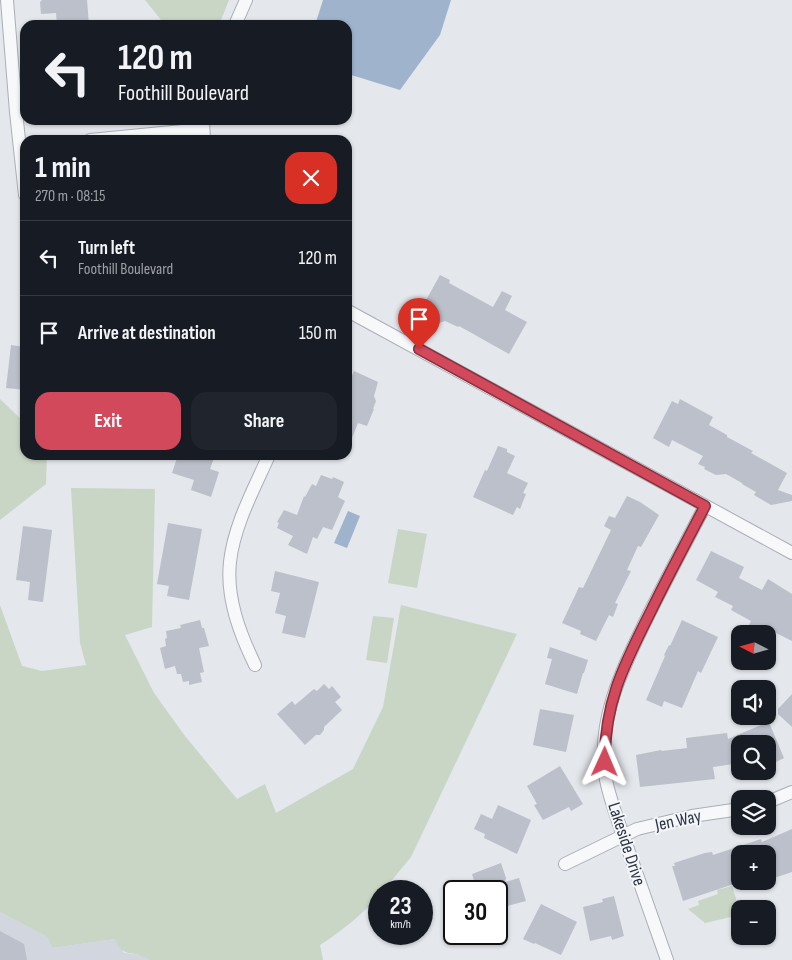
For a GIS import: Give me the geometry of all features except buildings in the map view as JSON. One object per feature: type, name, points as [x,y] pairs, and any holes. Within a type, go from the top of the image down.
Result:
[{"type":"street","points":[[7,0],[21,135]]},
{"type":"street","points":[[237,20],[246,0]]},
{"type":"street","points":[[146,135],[203,130]]},
{"type":"street","points":[[352,313],[792,553]]},
{"type":"street","points":[[255,666],[243,640],[233,604],[230,562],[243,512],[267,460]]},
{"type":"street","name":"Lakeside Drive","points":[[667,960],[623,835],[606,780],[605,741],[613,694],[625,662],[705,506]]},
{"type":"street","points":[[776,799],[792,792]]},
{"type":"street","name":"Jen Way","points":[[565,864],[637,829],[692,816],[731,810]]},
{"type":"shaded area","points":[[0,912],[47,937],[52,948],[115,939],[124,953],[142,955],[149,960],[0,960]]},
{"type":"green space","points":[[145,0],[229,0],[221,20],[161,20]]},
{"type":"green space","points":[[0,399],[20,418],[20,460],[47,460],[46,484],[0,520]]},
{"type":"green space","points":[[71,488],[155,489],[152,627],[125,635],[154,693],[185,736],[237,799],[265,784],[276,813],[353,769],[383,707],[401,605],[517,634],[411,857],[392,880],[368,880],[368,907],[344,928],[320,945],[323,960],[149,960],[125,952],[115,939],[52,948],[47,937],[0,912],[0,605],[22,666],[42,671],[86,665],[80,643]]},
{"type":"green space","points":[[398,529],[427,534],[417,588],[388,583]]},
{"type":"green space","points":[[373,616],[394,618],[387,663],[366,660]]},
{"type":"green space","points":[[731,886],[731,890],[733,890],[736,900],[731,900],[731,917],[705,923],[688,909],[699,905],[698,901],[718,894],[717,890]]},
{"type":"water","points":[[323,0],[451,0],[440,35],[400,90],[352,75],[352,20],[317,20]]},
{"type":"water","points":[[348,511],[360,516],[347,548],[334,543]]},
{"type":"route","points":[[419,349],[705,506],[625,662],[613,694],[608,717],[605,762]]}]
